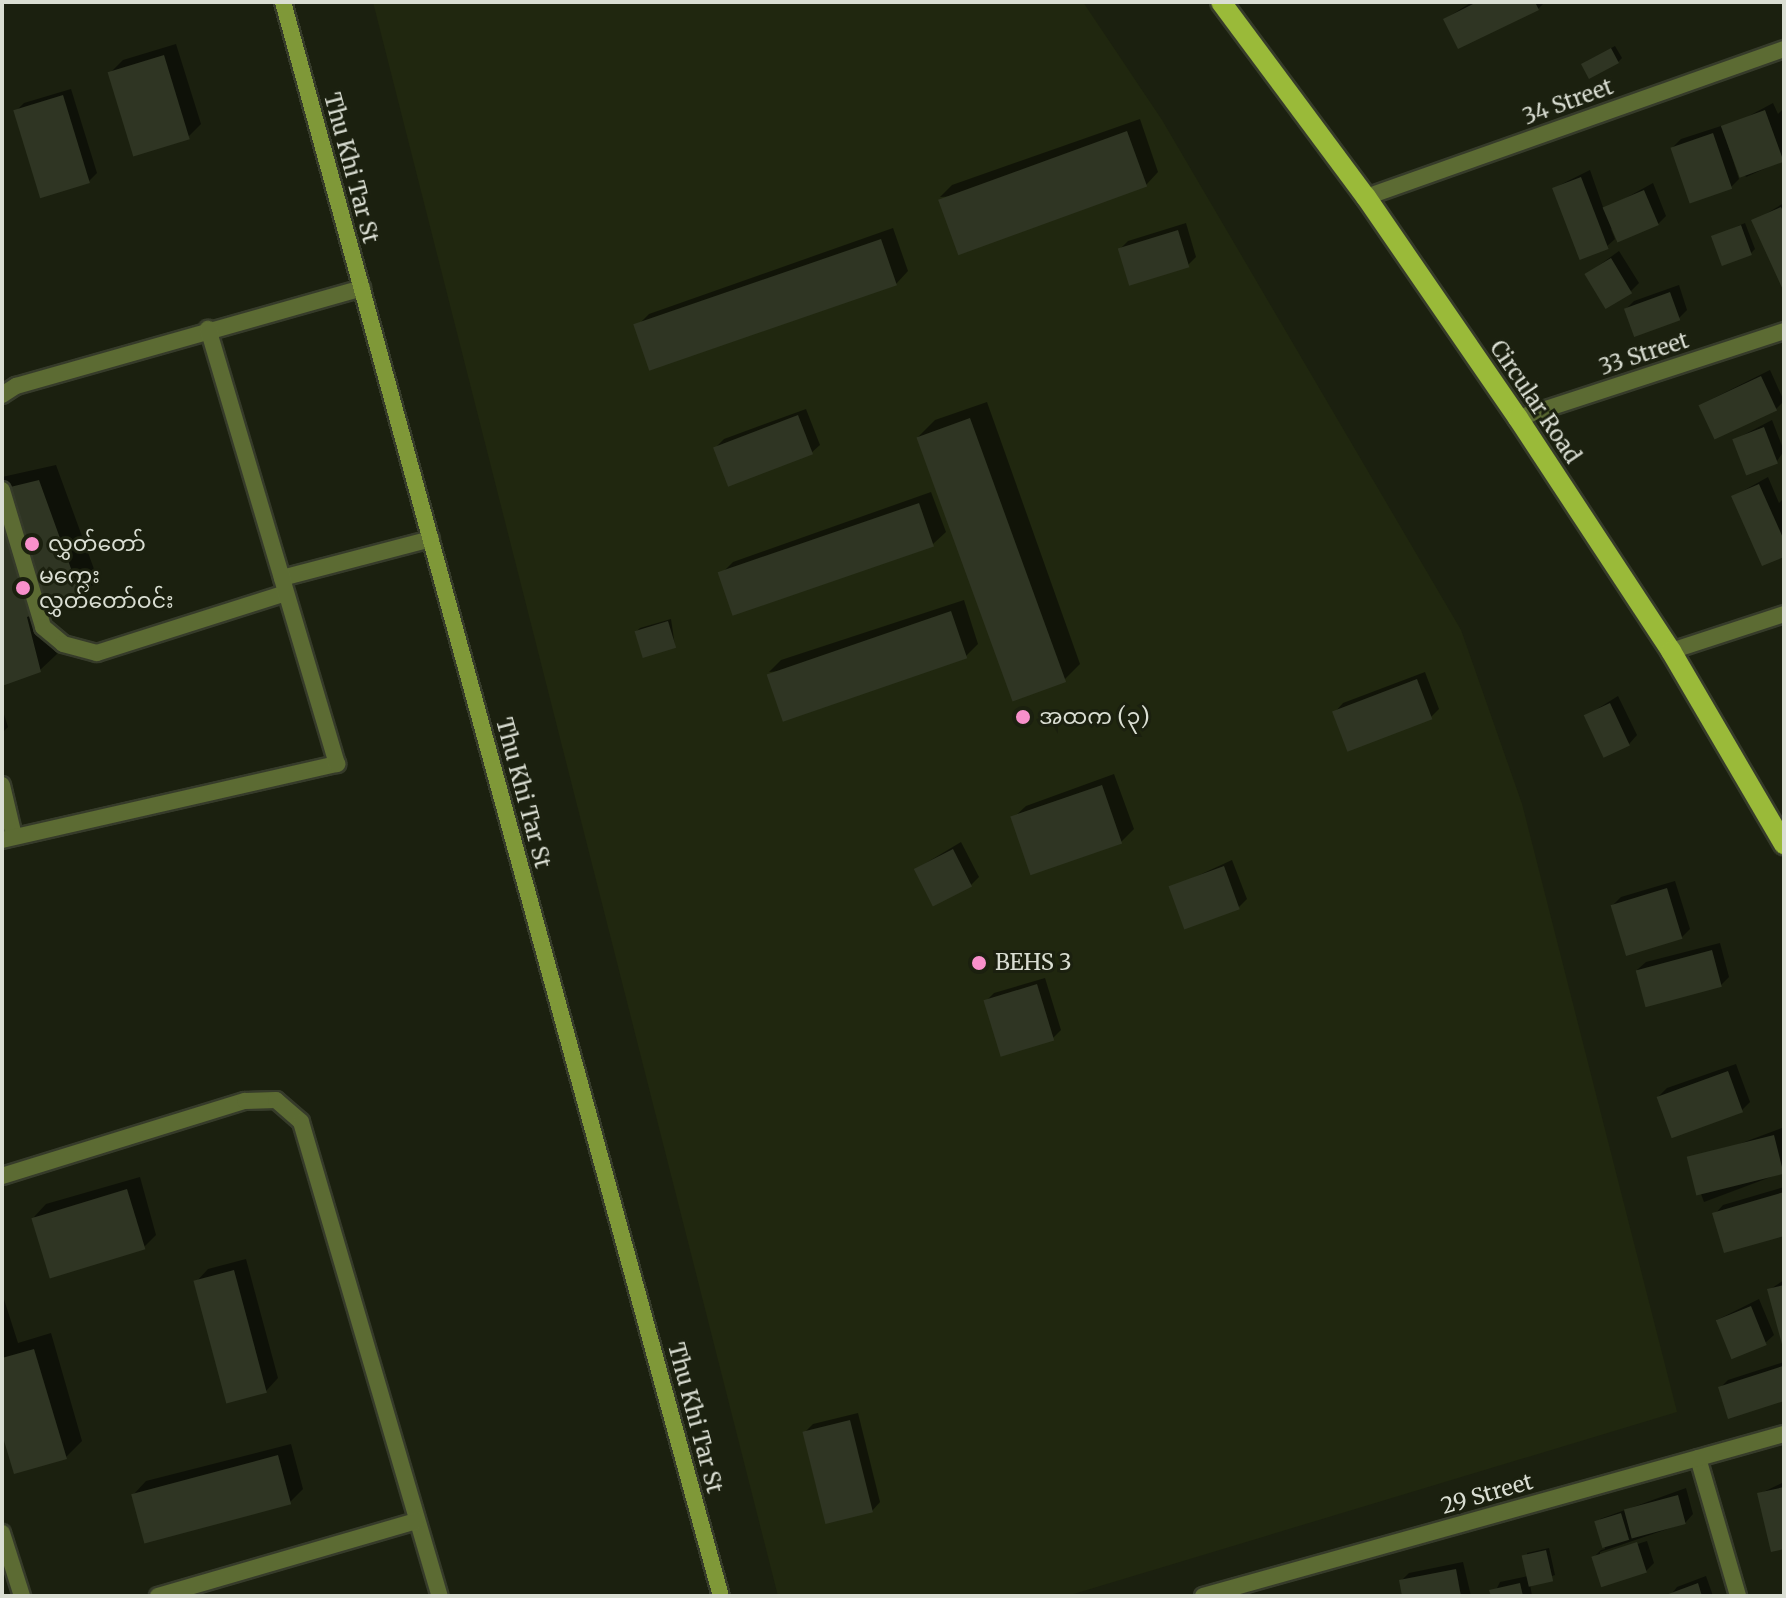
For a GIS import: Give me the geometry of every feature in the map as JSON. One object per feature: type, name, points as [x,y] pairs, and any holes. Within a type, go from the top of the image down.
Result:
[{"type":"main road","name":"Circular Road","points":[[1221,2],[1366,197],[1518,418],[1671,651],[1784,844]]},
{"type":"street","name":"Thu Khi Tar St","points":[[283,2],[721,1596]]},
{"type":"street","name":"34 Street","points":[[1366,197],[1784,49]]},
{"type":"street","points":[[2,395],[16,386],[208,329],[362,288]]},
{"type":"street","points":[[2,785],[8,838],[337,764],[208,329]]},
{"type":"street","name":"33 Street","points":[[1518,418],[1784,331]]},
{"type":"street","points":[[2,490],[43,627],[63,644],[97,653],[284,586],[431,539]]},
{"type":"street","points":[[1671,651],[1784,614]]},
{"type":"street","points":[[2,1176],[245,1101],[276,1100],[301,1122],[440,1596]]},
{"type":"street","name":"29 Street","points":[[1203,1596],[1784,1434]]},
{"type":"street","points":[[1698,1458],[1738,1596]]},
{"type":"street","points":[[158,1596],[416,1521]]},
{"type":"street","points":[[2,1533],[22,1596]]},
{"type":"shaded area","name":"အထက (၃)","points":[[373,2],[1083,2],[1162,120],[1461,630],[1522,804],[1677,1412],[1067,1596],[778,1596]]},
{"type":"building","points":[[1477,2],[1535,2],[1539,10],[1458,49],[1443,19]]},
{"type":"building","points":[[1611,48],[1619,63],[1589,79],[1581,64]]},
{"type":"building","points":[[164,55],[190,139],[133,156],[108,72]]},
{"type":"building","points":[[63,95],[90,183],[40,198],[13,110]]},
{"type":"building","points":[[1765,110],[1784,162],[1740,178],[1721,126]]},
{"type":"building","points":[[1127,131],[1147,186],[958,255],[938,200]]},
{"type":"building","points":[[1713,133],[1732,189],[1690,203],[1670,148]]},
{"type":"building","points":[[1581,177],[1609,249],[1580,260],[1552,188]]},
{"type":"building","points":[[1644,190],[1659,225],[1617,243],[1603,208]]},
{"type":"building","points":[[1781,207],[1784,213],[1784,292],[1751,220]]},
{"type":"building","points":[[1741,225],[1752,255],[1722,266],[1711,236]]},
{"type":"building","points":[[1178,230],[1189,267],[1129,286],[1118,248]]},
{"type":"building","points":[[881,239],[897,285],[649,371],[633,324]]},
{"type":"building","points":[[1611,258],[1632,293],[1606,309],[1584,274]]},
{"type":"building","points":[[1670,292],[1680,320],[1634,337],[1624,309]]},
{"type":"building","points":[[1761,376],[1777,410],[1715,440],[1698,405]]},
{"type":"building","points":[[798,415],[813,454],[728,487],[713,448]]},
{"type":"building","points":[[970,418],[1066,682],[1013,702],[916,437]]},
{"type":"building","points":[[1764,427],[1778,463],[1746,476],[1732,439]]},
{"type":"building","name":"လွှတ်တော်","points":[[39,480],[82,599],[27,617],[41,672],[2,686],[2,489]]},
{"type":"building","points":[[1759,484],[1784,540],[1784,557],[1762,566],[1731,496]]},
{"type":"building","points":[[919,503],[934,546],[733,616],[718,572]]},
{"type":"building","points":[[951,611],[967,658],[783,722],[767,674]]},
{"type":"building","points":[[668,621],[676,648],[643,658],[635,631]]},
{"type":"building","points":[[1417,679],[1432,719],[1347,752],[1332,712]]},
{"type":"building","points":[[1610,703],[1630,746],[1604,758],[1584,715]]},
{"type":"building","points":[[1102,785],[1122,844],[1030,875],[1010,817]]},
{"type":"building","points":[[953,849],[972,886],[933,906],[914,869]]},
{"type":"building","points":[[1224,866],[1240,909],[1184,929],[1169,886]]},
{"type":"building","points":[[1667,888],[1682,939],[1626,956],[1611,905]]},
{"type":"building","points":[[1712,950],[1722,987],[1646,1007],[1636,970]]},
{"type":"building","points":[[1037,984],[1054,1040],[1001,1057],[983,1000]]},
{"type":"building","points":[[1728,1071],[1743,1112],[1672,1138],[1657,1097]]},
{"type":"building","points":[[1774,1135],[1784,1174],[1696,1196],[1687,1157]]},
{"type":"building","points":[[127,1189],[145,1249],[50,1278],[31,1218]]},
{"type":"building","points":[[1784,1192],[1784,1236],[1724,1253],[1712,1213]]},
{"type":"building","points":[[234,1270],[267,1393],[226,1404],[193,1281]]},
{"type":"building","points":[[1784,1285],[1784,1348],[1783,1348],[1767,1289]]},
{"type":"building","points":[[1751,1306],[1767,1345],[1732,1359],[1716,1320]]},
{"type":"building","points":[[34,1349],[67,1459],[14,1474],[2,1434],[2,1358]]},
{"type":"building","points":[[1783,1366],[1784,1401],[1728,1419],[1718,1387]]},
{"type":"building","points":[[850,1420],[873,1512],[825,1524],[802,1432]]},
{"type":"building","points":[[278,1455],[291,1504],[144,1544],[131,1494]]},
{"type":"building","points":[[1784,1487],[1784,1549],[1771,1552],[1757,1493]]},
{"type":"building","points":[[1678,1495],[1686,1524],[1632,1538],[1624,1509]]},
{"type":"building","points":[[1621,1513],[1629,1540],[1602,1548],[1594,1521]]},
{"type":"building","points":[[1637,1542],[1647,1572],[1601,1587],[1591,1557]]},
{"type":"building","points":[[1546,1550],[1553,1581],[1529,1587],[1522,1556]]},
{"type":"building","points":[[1456,1569],[1461,1596],[1402,1596],[1399,1580]]},
{"type":"building","points":[[1520,1583],[1523,1596],[1491,1596],[1489,1590]]},
{"type":"building","points":[[1698,1583],[1702,1596],[1663,1596]]},
{"type":"place","name":"လွှတ်တော်","points":[[32,544]]},
{"type":"place","name":"မကွေး လွှတ်တော်ဝင်း","points":[[23,588]]},
{"type":"place","name":"အထက (၃)","points":[[1023,717]]},
{"type":"place","name":"BEHS 3","points":[[979,963]]}]
